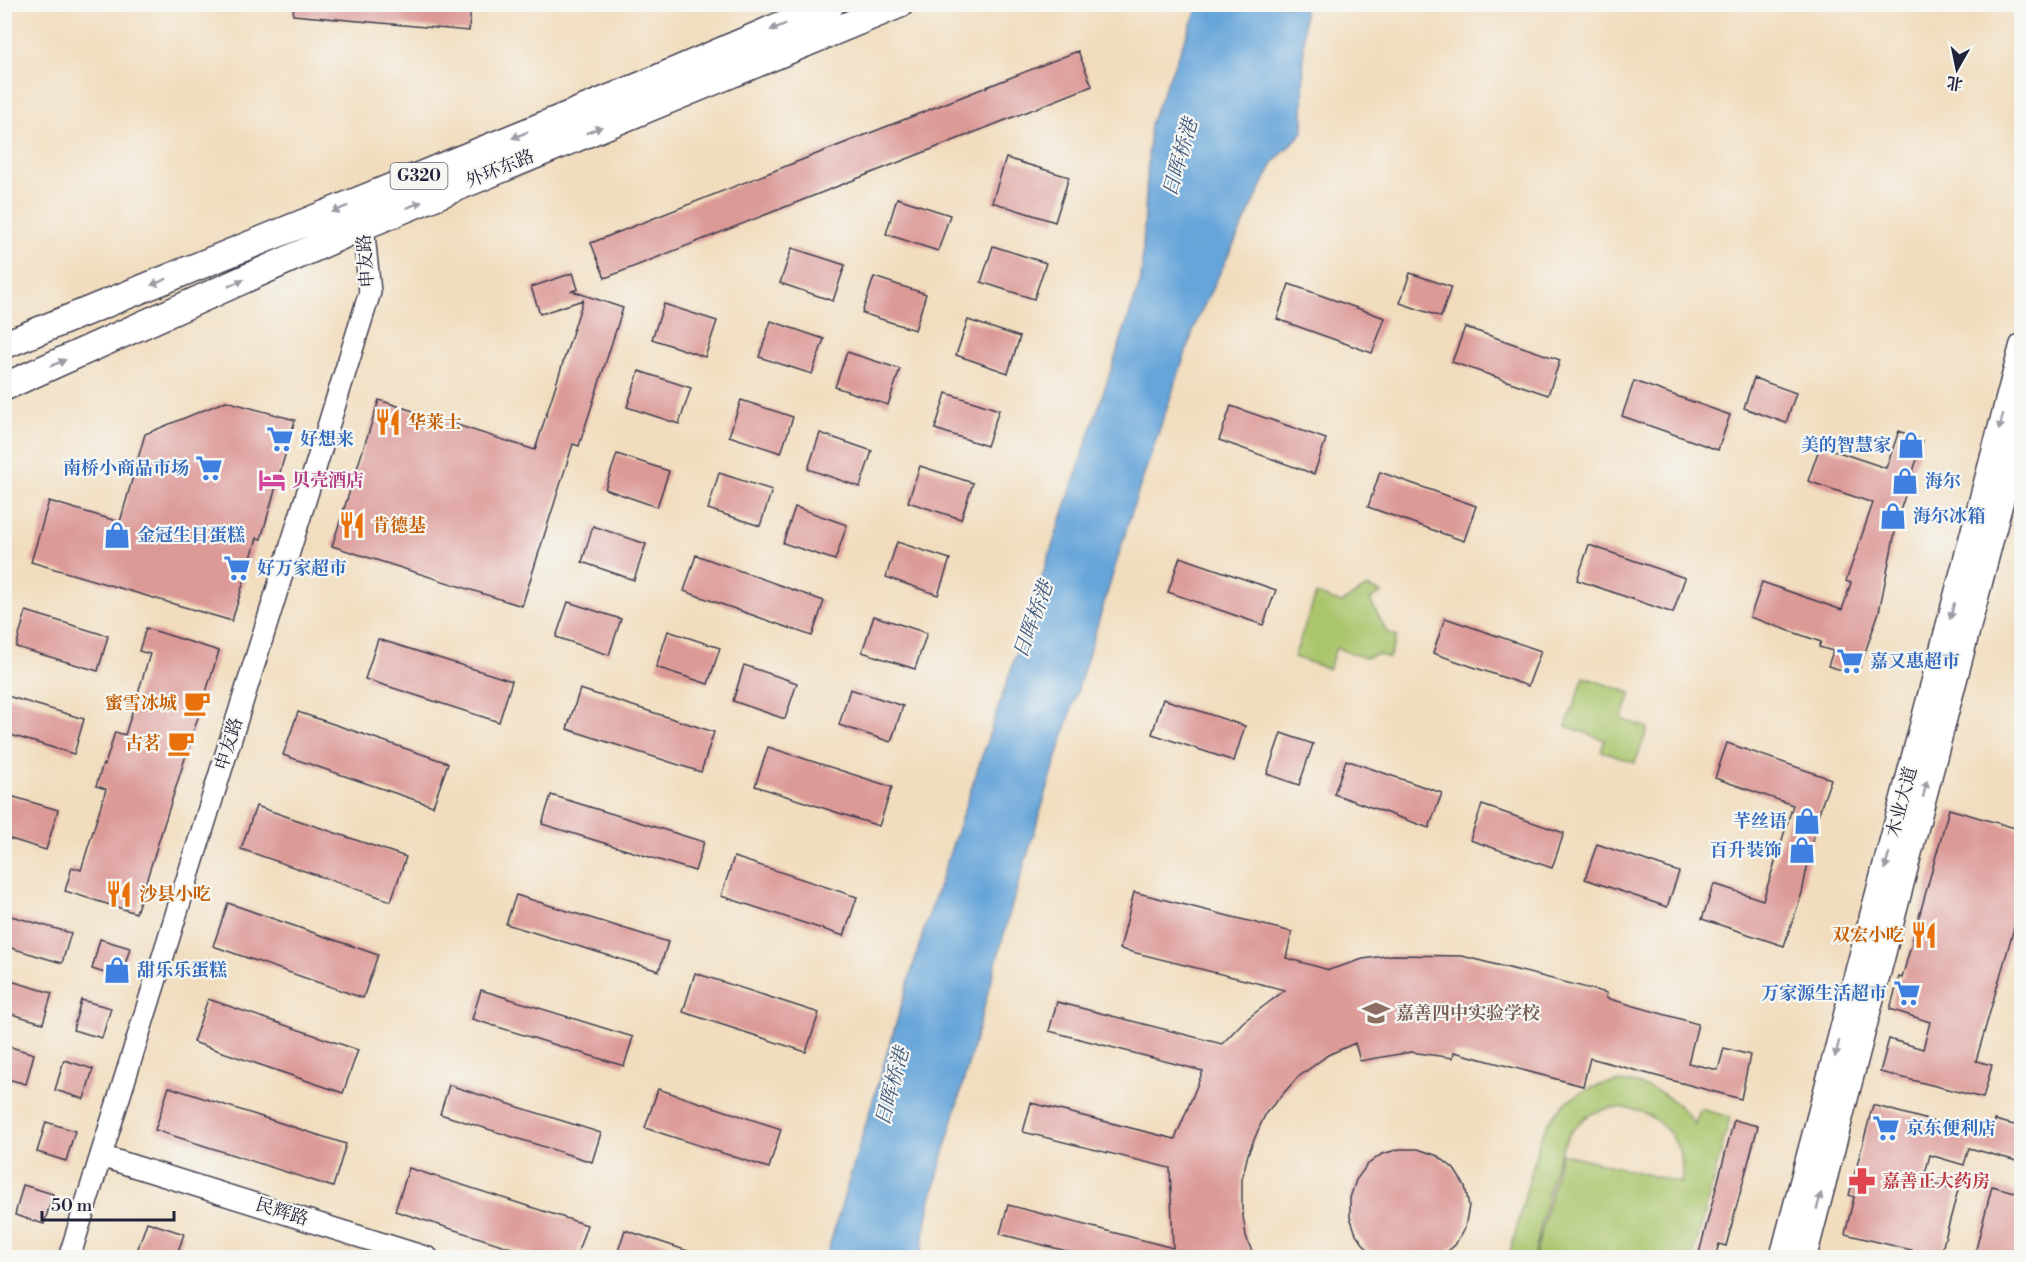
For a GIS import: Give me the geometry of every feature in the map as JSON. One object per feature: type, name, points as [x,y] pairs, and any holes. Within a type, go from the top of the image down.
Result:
[{"type":"highway","name":"外环东路","points":[[4,345],[632,89],[831,4]]},
{"type":"highway","name":"外环东路","points":[[4,387],[363,226],[900,4]]},
{"type":"main road","name":"木业大道","points":[[1782,1257],[2022,346]]},
{"type":"main road","name":"木业大道","points":[[1804,1257],[2022,421]]},
{"type":"street","name":"申友路","points":[[69,1257],[370,292],[363,226]]},
{"type":"street","name":"民辉路","points":[[101,1156],[428,1257]]},
{"type":"green space","points":[[1367,587],[1382,593],[1370,600],[1387,632],[1397,636],[1389,658],[1378,654],[1365,658],[1336,648],[1329,669],[1294,657],[1316,594],[1342,603]]},
{"type":"green space","points":[[1584,677],[1631,693],[1622,719],[1648,728],[1635,763],[1601,751],[1605,740],[1566,726]]},
{"type":"green space","points":[[1616,1082],[1640,1085],[1661,1093],[1680,1106],[1695,1125],[1700,1109],[1730,1117],[1693,1257],[1535,1257],[1561,1153],[1681,1183],[1682,1162],[1676,1143],[1664,1127],[1649,1116],[1631,1109],[1611,1108],[1592,1114],[1575,1127],[1567,1138],[1554,1170],[1534,1257],[1509,1257],[1540,1139],[1546,1127],[1561,1107],[1580,1093],[1603,1084]]},
{"type":"water","name":"日晖桥港","points":[[1199,5],[1304,5],[1303,132],[1273,163],[1197,320],[1136,498],[1012,905],[930,1203],[920,1257],[826,1257],[923,933],[1141,280],[1150,124]]},
{"type":"building","points":[[294,4],[471,4],[469,31],[293,15]]},
{"type":"building","points":[[1078,51],[1092,86],[605,278],[591,243]]},
{"type":"building","points":[[1006,158],[1069,177],[1055,222],[992,202]]},
{"type":"building","points":[[897,198],[950,215],[938,251],[886,234]]},
{"type":"building","points":[[993,246],[1046,263],[1034,299],[981,282]]},
{"type":"building","points":[[792,248],[845,265],[833,301],[780,283]]},
{"type":"building","points":[[573,273],[578,289],[572,291],[623,308],[579,446],[573,444],[522,606],[332,546],[379,400],[535,450],[583,300],[540,314],[531,287]]},
{"type":"building","points":[[1410,273],[1451,287],[1441,317],[1400,303]]},
{"type":"building","points":[[874,277],[926,294],[915,330],[862,313]]},
{"type":"building","points":[[1289,284],[1385,318],[1372,353],[1277,319]]},
{"type":"building","points":[[664,304],[717,321],[705,357],[652,339]]},
{"type":"building","points":[[968,320],[1020,337],[1008,373],[956,355]]},
{"type":"building","points":[[771,321],[824,339],[812,374],[759,357]]},
{"type":"building","points":[[1465,327],[1560,360],[1548,395],[1452,362]]},
{"type":"building","points":[[847,352],[900,369],[888,405],[835,387]]},
{"type":"building","points":[[639,371],[691,388],[679,424],[627,407]]},
{"type":"building","points":[[1754,378],[1796,393],[1786,423],[1744,408]]},
{"type":"building","points":[[1634,381],[1730,415],[1718,450],[1622,416]]},
{"type":"building","points":[[946,393],[999,410],[987,446],[935,429]]},
{"type":"building","points":[[741,400],[793,417],[781,453],[729,436]]},
{"type":"building","points":[[226,401],[295,420],[261,539],[257,538],[232,621],[31,562],[49,501],[120,522],[145,434]]},
{"type":"building","points":[[1231,406],[1326,439],[1314,474],[1219,440]]},
{"type":"building","points":[[1899,431],[1923,441],[1898,517],[1879,612],[1860,667],[1845,671],[1828,666],[1833,651],[1819,647],[1821,642],[1750,617],[1762,582],[1842,610],[1851,583],[1846,581],[1873,503],[1808,481],[1820,446],[1886,468]]},
{"type":"building","points":[[820,433],[872,451],[860,487],[808,469]]},
{"type":"building","points":[[617,454],[669,471],[657,507],[605,489]]},
{"type":"building","points":[[920,466],[973,483],[961,519],[908,502]]},
{"type":"building","points":[[1380,472],[1476,506],[1464,541],[1368,507]]},
{"type":"building","points":[[719,473],[772,490],[760,526],[708,509]]},
{"type":"building","points":[[795,507],[847,525],[835,560],[783,543]]},
{"type":"building","points":[[593,526],[646,544],[634,580],[582,562]]},
{"type":"building","points":[[897,542],[950,559],[938,595],[886,577]]},
{"type":"building","points":[[1589,545],[1685,578],[1673,613],[1577,580]]},
{"type":"building","points":[[696,555],[824,601],[812,636],[684,591]]},
{"type":"building","points":[[1180,557],[1276,590],[1263,625],[1168,592]]},
{"type":"building","points":[[568,602],[621,619],[609,655],[556,637]]},
{"type":"building","points":[[26,611],[108,636],[98,671],[16,647]]},
{"type":"building","points":[[874,616],[927,633],[915,669],[862,652]]},
{"type":"building","points":[[1445,618],[1541,651],[1528,686],[1433,653]]},
{"type":"building","points":[[146,628],[219,651],[136,913],[65,891],[72,867],[81,870],[106,789],[96,786],[103,764],[105,765],[115,732],[125,735],[150,654],[139,651]]},
{"type":"building","points":[[668,631],[720,648],[708,684],[656,667]]},
{"type":"building","points":[[378,639],[512,681],[499,722],[365,679]]},
{"type":"building","points":[[744,665],[797,683],[785,719],[733,701]]},
{"type":"building","points":[[580,689],[714,732],[701,772],[567,729]]},
{"type":"building","points":[[850,689],[903,706],[891,742],[839,725]]},
{"type":"building","points":[[4,695],[84,719],[74,754],[4,733]]},
{"type":"building","points":[[1163,699],[1245,726],[1234,761],[1152,734]]},
{"type":"building","points":[[298,712],[448,763],[433,806],[283,755]]},
{"type":"building","points":[[1281,733],[1313,744],[1299,785],[1267,774]]},
{"type":"building","points":[[1727,743],[1831,779],[1817,818],[1802,893],[1784,946],[1702,919],[1714,884],[1763,900],[1793,805],[1715,778]]},
{"type":"building","points":[[768,747],[892,787],[879,826],[755,786]]},
{"type":"building","points":[[1346,760],[1442,793],[1429,828],[1334,794]]},
{"type":"building","points":[[4,794],[58,810],[46,850],[4,837]]},
{"type":"building","points":[[551,795],[704,842],[695,871],[542,824]]},
{"type":"building","points":[[1482,805],[1564,833],[1552,868],[1470,840]]},
{"type":"building","points":[[256,806],[406,857],[391,901],[241,849]]},
{"type":"building","points":[[1949,809],[2022,830],[2022,925],[2015,924],[1976,1061],[1992,1065],[1983,1098],[1880,1072],[1889,1039],[1923,1049],[1930,1022],[1890,1009],[1899,977],[1902,978]]},
{"type":"building","points":[[1597,844],[1679,872],[1667,907],[1585,879]]},
{"type":"building","points":[[734,857],[857,897],[844,936],[721,896]]},
{"type":"building","points":[[1134,892],[1292,932],[1286,958],[1329,970],[1363,959],[1392,955],[1462,956],[1607,993],[1606,998],[1698,1024],[1688,1063],[1718,1070],[1724,1048],[1750,1055],[1741,1099],[1590,1058],[1583,1086],[1454,1052],[1453,1058],[1411,1052],[1360,1061],[1355,1043],[1328,1055],[1297,1078],[1266,1113],[1248,1154],[1242,1179],[1242,1209],[1246,1236],[1254,1257],[1090,1257],[1000,1234],[1008,1205],[1173,1248],[1170,1168],[1023,1132],[1031,1103],[1175,1139],[1203,1071],[1049,1031],[1057,1002],[1222,1044],[1243,1022],[1285,990],[1120,949]]},
{"type":"building","points":[[516,895],[668,942],[659,971],[506,924]]},
{"type":"building","points":[[228,903],[378,955],[363,998],[213,946]]},
{"type":"building","points":[[4,914],[71,933],[62,963],[4,946]]},
{"type":"building","points":[[100,939],[130,948],[121,978],[92,969]]},
{"type":"building","points":[[695,973],[819,1013],[806,1052],[683,1012]]},
{"type":"building","points":[[4,979],[52,993],[43,1023],[4,1012]]},
{"type":"building","points":[[481,990],[633,1037],[624,1066],[472,1019]]},
{"type":"building","points":[[208,999],[358,1050],[343,1093],[193,1042]]},
{"type":"building","points":[[81,1000],[111,1008],[102,1038],[73,1030]]},
{"type":"building","points":[[4,1045],[34,1054],[26,1084],[4,1078]]},
{"type":"building","points":[[64,1060],[93,1069],[84,1099],[55,1090]]},
{"type":"building","points":[[449,1085],[601,1133],[592,1162],[440,1114]]},
{"type":"building","points":[[169,1087],[346,1144],[333,1187],[155,1130]]},
{"type":"building","points":[[658,1089],[781,1129],[769,1168],[645,1128]]},
{"type":"building","points":[[1873,1105],[1990,1137],[1995,1120],[2022,1127],[2022,1145],[2017,1161],[1969,1148],[1964,1165],[1930,1155],[1923,1181],[1958,1190],[1940,1257],[1845,1234],[1854,1197],[1849,1195]]},
{"type":"building","points":[[1734,1120],[1758,1126],[1726,1246],[1719,1244],[1715,1257],[1698,1257]]},
{"type":"building","points":[[46,1122],[75,1131],[66,1161],[37,1152]]},
{"type":"building","points":[[1400,1149],[1418,1149],[1438,1156],[1454,1169],[1465,1186],[1469,1206],[1465,1227],[1455,1245],[1441,1257],[1378,1257],[1367,1249],[1356,1234],[1350,1217],[1350,1198],[1356,1180],[1367,1165],[1382,1154]]},
{"type":"building","points":[[409,1168],[587,1225],[576,1257],[540,1257],[395,1211]]},
{"type":"building","points":[[23,1185],[53,1194],[44,1224],[15,1215]]},
{"type":"building","points":[[1992,1186],[2022,1194],[2022,1257],[1974,1257]]},
{"type":"building","points":[[147,1222],[184,1234],[176,1257],[135,1257]]},
{"type":"building","points":[[625,1230],[700,1255],[700,1257],[616,1257]]},
{"type":"place","name":"华莱士","points":[[388,422]]},
{"type":"place","name":"好想来","points":[[280,439]]},
{"type":"place","name":"美的智慧家","points":[[1911,445]]},
{"type":"place","name":"南桥小商品市场","points":[[209,468]]},
{"type":"place","name":"贝壳酒店","points":[[272,480]]},
{"type":"place","name":"海尔","points":[[1905,481]]},
{"type":"place","name":"海尔冰箱","points":[[1893,516]]},
{"type":"place","name":"肯德基","points":[[352,525]]},
{"type":"place","name":"金冠生日蛋糕","points":[[117,535]]},
{"type":"place","name":"好万家超市","points":[[237,568]]},
{"type":"place","name":"嘉又惠超市","points":[[1850,661]]},
{"type":"place","name":"蜜雪冰城","points":[[197,703]]},
{"type":"place","name":"古茗","points":[[181,743]]},
{"type":"place","name":"芊丝语","points":[[1807,821]]},
{"type":"place","name":"百升装饰","points":[[1802,850]]},
{"type":"place","name":"沙县小吃","points":[[119,894]]},
{"type":"place","name":"双宏小吃","points":[[1924,935]]},
{"type":"place","name":"甜乐乐蛋糕","points":[[117,970]]},
{"type":"place","name":"万家源生活超市","points":[[1907,993]]},
{"type":"place","name":"嘉善四中实验学校","points":[[1376,1013]]},
{"type":"place","name":"京东便利店","points":[[1886,1128]]},
{"type":"place","name":"嘉善正大药房","points":[[1862,1181]]}]
